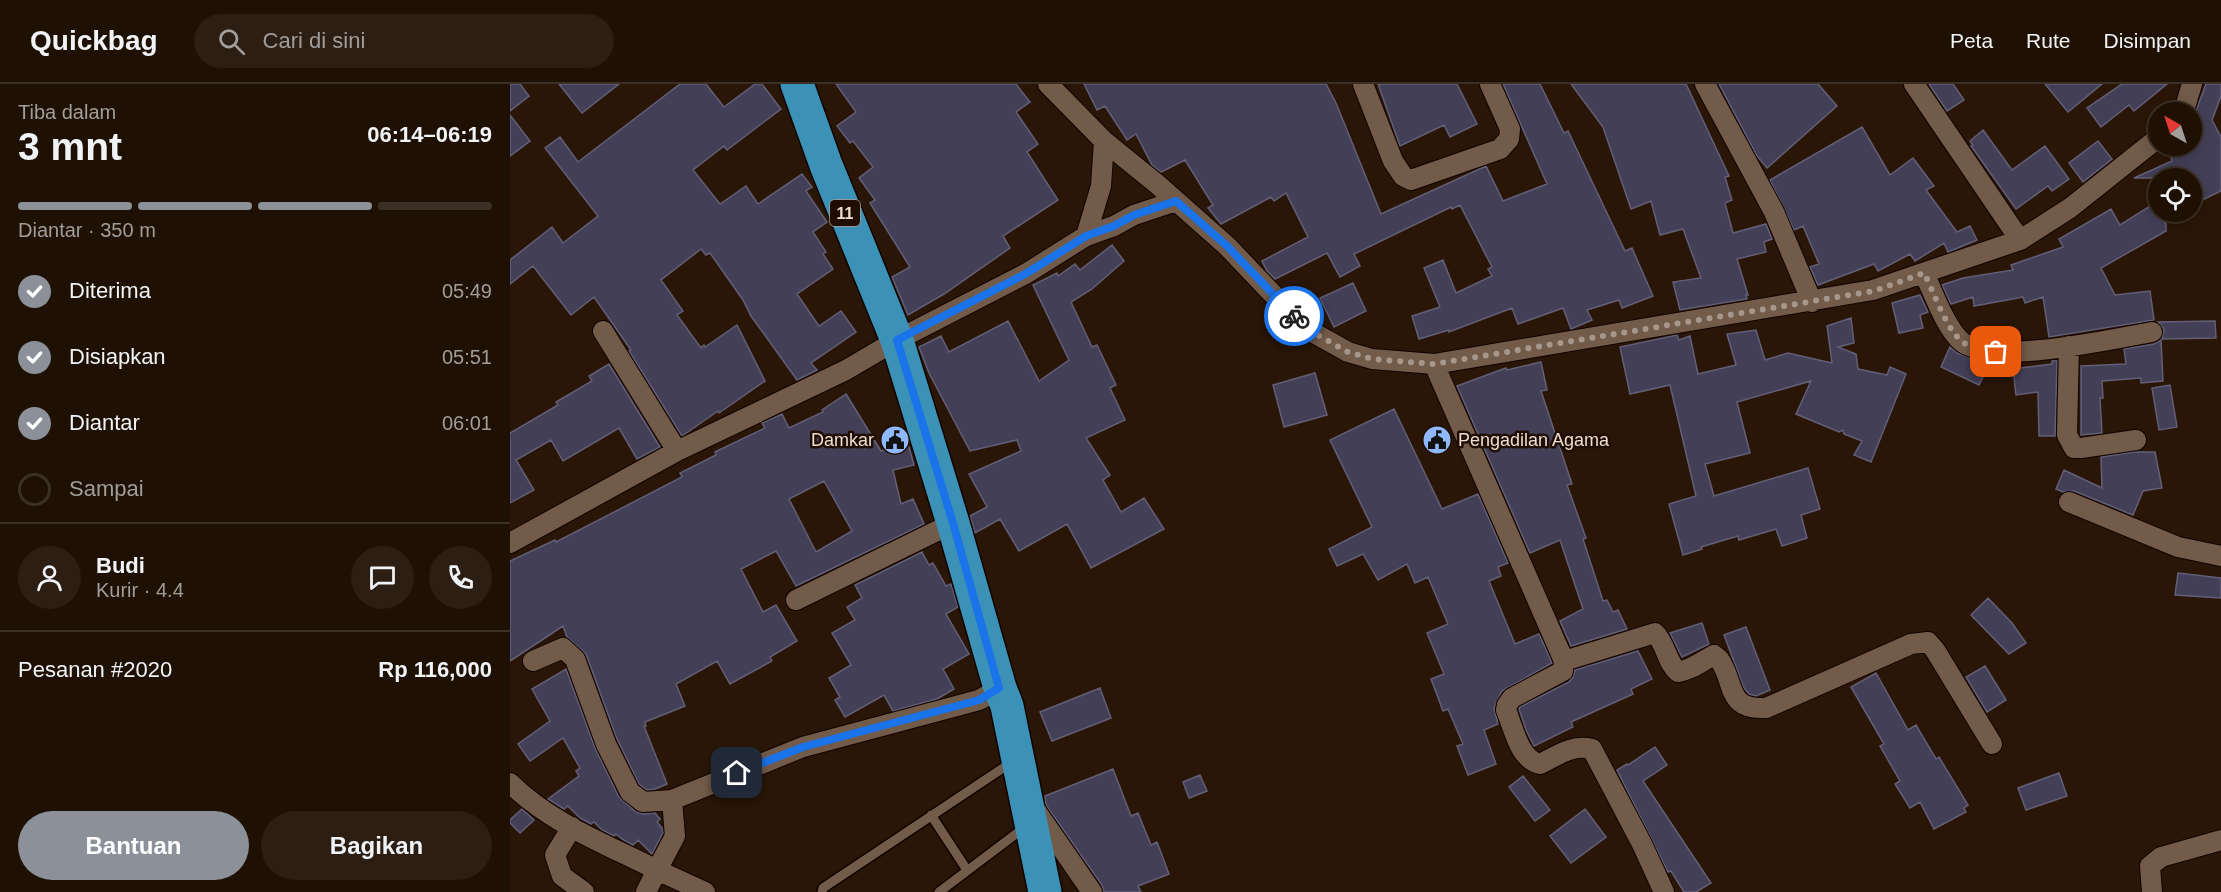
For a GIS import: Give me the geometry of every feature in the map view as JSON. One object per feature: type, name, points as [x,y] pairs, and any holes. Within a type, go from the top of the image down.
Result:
[{"type":"highway","name":"11","points":[[797,84],[826,165],[897,340],[953,523],[999,688],[1007,706],[1045,892]]},
{"type":"street","points":[[1048,84],[1104,141],[1227,246],[1305,328],[1348,352],[1372,359],[1434,364],[1874,291],[2020,240],[2070,208],[2148,146]]},
{"type":"street","points":[[1363,84],[1393,161],[1403,176],[1411,180],[1500,149],[1509,139],[1510,129],[1491,84]]},
{"type":"street","points":[[1705,84],[1774,212],[1812,302]]},
{"type":"street","points":[[1914,84],[2020,240]]},
{"type":"street","points":[[2187,102],[2192,84]]},
{"type":"street","points":[[1086,236],[1101,186],[1104,141]]},
{"type":"street","points":[[510,543],[677,451],[846,370],[897,340],[1027,273],[1086,236],[1114,226],[1134,215],[1176,201]]},
{"type":"street","points":[[1924,273],[1953,333],[1962,342],[1972,347],[1996,352],[2021,351],[2152,332]]},
{"type":"street","points":[[603,331],[677,451]]},
{"type":"street","points":[[2069,345],[2067,435],[2070,444],[2074,448],[2136,440]]},
{"type":"street","points":[[1434,364],[1564,661],[1563,671],[1512,699],[1507,705],[1506,710],[1525,756],[1532,762],[1540,764],[1572,748],[1581,746],[1592,748],[1664,892]]},
{"type":"street","points":[[2069,502],[2178,547],[2221,556]]},
{"type":"street","points":[[796,600],[953,523]]},
{"type":"street","points":[[1564,661],[1655,633],[1665,646],[1673,668],[1678,672],[1685,671],[1714,655],[1719,659],[1734,694],[1745,706],[1766,708],[1911,644],[1923,641],[1928,642],[1945,665],[1992,744]]},
{"type":"street","points":[[533,661],[563,648],[575,659],[606,744],[630,792],[643,802],[672,800],[803,747],[979,700],[999,688]]},
{"type":"street","points":[[510,783],[524,797],[572,827],[705,892]]},
{"type":"street","points":[[646,892],[675,836],[672,800]]},
{"type":"street","points":[[1029,810],[1092,892]]},
{"type":"street","points":[[572,827],[555,855],[562,876],[584,892]]},
{"type":"street","points":[[2152,892],[2150,866],[2161,857],[2221,840]]},
{"type":"lane","points":[[822,892],[823,888],[1017,758]]},
{"type":"lane","points":[[939,892],[967,870],[1029,810]]},
{"type":"lane","points":[[931,815],[967,870]]},
{"type":"building","points":[[510,84],[520,84],[529,96],[510,111]]},
{"type":"building","points":[[559,84],[619,84],[582,113]]},
{"type":"building","points":[[680,84],[706,84],[724,107],[755,84],[762,84],[781,109],[727,150],[724,146],[693,170],[720,204],[746,186],[758,204],[802,174],[812,187],[806,191],[827,222],[813,232],[826,252],[823,254],[833,269],[797,294],[819,326],[841,311],[856,332],[811,363],[817,370],[797,380],[710,253],[706,255],[701,249],[661,280],[683,311],[677,315],[701,348],[737,325],[765,381],[682,436],[629,351],[631,350],[594,297],[571,315],[533,266],[510,284],[510,260],[552,227],[563,243],[598,216],[545,148],[560,137],[578,162]]},
{"type":"building","points":[[836,84],[1016,84],[1030,102],[1016,112],[1038,144],[1027,152],[1058,200],[1003,236],[1010,248],[944,294],[908,315],[892,277],[910,267],[870,203],[875,200],[859,178],[873,167],[853,141],[850,143],[837,126],[856,112]]},
{"type":"building","points":[[1084,84],[1326,84],[1336,103],[1381,214],[1486,166],[1503,201],[1547,184],[1503,84],[1540,84],[1564,133],[1568,131],[1625,251],[1632,248],[1653,296],[1622,308],[1619,300],[1587,310],[1592,320],[1571,329],[1563,308],[1518,324],[1512,308],[1449,332],[1449,330],[1419,339],[1412,316],[1440,307],[1424,268],[1443,260],[1456,293],[1492,276],[1488,269],[1492,267],[1460,205],[1452,209],[1451,207],[1354,254],[1360,266],[1340,277],[1327,253],[1275,279],[1267,271],[1262,261],[1308,237],[1286,193],[1274,201],[1271,197],[1221,224],[1208,208],[1213,205],[1185,160],[1161,172],[1152,165],[1136,134],[1127,140],[1105,106],[1097,110]]},
{"type":"building","points":[[1378,84],[1457,84],[1477,124],[1450,137],[1444,125],[1400,146]]},
{"type":"building","points":[[1571,84],[1686,84],[1729,176],[1725,177],[1732,200],[1725,203],[1733,233],[1766,224],[1772,239],[1764,242],[1766,252],[1737,259],[1748,295],[1746,295],[1747,299],[1680,310],[1673,282],[1701,278],[1683,229],[1660,235],[1651,201],[1631,209],[1603,127]]},
{"type":"building","points":[[1719,84],[1818,84],[1837,106],[1767,168],[1757,156]]},
{"type":"building","points":[[1929,84],[1953,84],[1964,100],[1947,111]]},
{"type":"building","points":[[2045,84],[2102,84],[2068,112]]},
{"type":"building","points":[[2122,84],[2167,84],[2134,111],[2129,105],[2101,127],[2087,108]]},
{"type":"building","points":[[2206,84],[2221,84],[2221,96],[2212,120],[2221,137],[2221,191],[2202,200],[2202,168],[2156,168],[2172,161],[2171,158],[2174,156],[2202,156],[2202,102],[2199,102]]},
{"type":"building","points":[[510,115],[530,141],[510,156]]},
{"type":"building","points":[[1862,127],[1890,175],[1913,158],[1934,186],[1926,190],[1957,232],[1970,226],[1977,240],[1948,252],[1944,243],[1915,261],[1910,254],[1878,271],[1874,264],[1818,285],[1810,267],[1819,264],[1803,226],[1794,230],[1770,180]]},
{"type":"building","points":[[1983,130],[2012,170],[2045,146],[2069,179],[2052,191],[2048,186],[2016,209],[1971,146],[1973,145],[1970,141]]},
{"type":"building","points":[[2098,141],[2112,159],[2083,182],[2069,163]]},
{"type":"building","points":[[2148,172],[2148,178],[2134,178]]},
{"type":"building","points":[[2148,207],[2148,222],[2165,222],[2166,224],[2166,231],[2101,268],[2115,295],[2150,291],[2154,320],[2049,337],[2043,297],[2025,303],[2023,297],[1974,306],[1973,297],[1951,304],[1942,285],[1963,278],[2013,270],[2011,265],[2063,247],[2059,239],[2111,209],[2120,225]]},
{"type":"building","points":[[1112,245],[1124,261],[1092,289],[1071,302],[1092,347],[1097,345],[1116,385],[1110,388],[1125,420],[1086,438],[1110,475],[1103,480],[1121,512],[1144,498],[1164,529],[1091,568],[1067,524],[1019,551],[1000,519],[975,533],[970,516],[987,507],[969,474],[1021,451],[1017,440],[970,451],[929,373],[919,347],[941,336],[949,352],[1008,321],[1039,381],[1069,360],[1033,285],[1057,273],[1058,276],[1075,264],[1080,270]]},
{"type":"building","points":[[1353,283],[1366,311],[1334,327],[1320,298]]},
{"type":"building","points":[[1920,295],[1928,312],[1920,315],[1923,328],[1899,333],[1892,303]]},
{"type":"building","points":[[1851,318],[1854,343],[1838,347],[1856,354],[1858,369],[1887,375],[1890,367],[1906,374],[1871,462],[1854,455],[1862,441],[1844,434],[1843,430],[1839,432],[1796,414],[1811,381],[1737,402],[1750,453],[1705,464],[1714,496],[1808,468],[1820,509],[1801,515],[1807,538],[1782,546],[1776,529],[1739,540],[1738,536],[1683,555],[1669,504],[1696,496],[1670,385],[1630,394],[1620,347],[1677,335],[1679,340],[1690,336],[1698,374],[1736,365],[1727,334],[1756,330],[1765,360],[1788,353],[1832,363],[1827,326]]},
{"type":"building","points":[[2215,321],[2216,338],[2162,339],[2164,329],[2158,322]]},
{"type":"building","points":[[2161,340],[2163,381],[2141,383],[2141,378],[2102,381],[2103,398],[2100,398],[2102,433],[2081,435],[2081,366],[2126,364],[2124,349],[2154,344]]},
{"type":"building","points":[[1950,347],[1957,353],[1989,365],[1979,385],[1941,367]]},
{"type":"building","points":[[2057,360],[2055,436],[2039,436],[2038,392],[2016,395],[2013,369],[2052,364],[2052,361]]},
{"type":"building","points":[[1541,362],[1547,390],[1541,391],[1572,484],[1567,485],[1586,538],[1583,539],[1603,601],[1607,600],[1613,612],[1618,610],[1627,629],[1571,646],[1560,621],[1583,609],[1560,540],[1530,553],[1457,386],[1506,368],[1507,370]]},
{"type":"building","points":[[609,364],[660,447],[637,459],[619,428],[563,461],[551,440],[516,460],[534,490],[510,503],[510,433],[558,405],[556,402],[592,381],[589,376]]},
{"type":"building","points":[[1315,373],[1327,415],[1284,427],[1273,385]]},
{"type":"building","points":[[2170,385],[2177,427],[2159,430],[2152,388]]},
{"type":"building","points":[[846,394],[881,451],[888,449],[889,452],[909,447],[914,465],[893,470],[901,504],[913,499],[924,524],[796,586],[776,551],[741,569],[763,612],[776,605],[797,641],[770,657],[772,661],[730,684],[717,661],[676,684],[685,706],[645,722],[646,726],[644,726],[667,784],[647,790],[639,784],[617,739],[586,654],[567,637],[563,626],[510,661],[510,561],[555,540],[556,542],[682,477],[680,473],[716,455],[715,452],[765,428],[762,423],[782,414],[789,428],[823,412],[822,410]],"holes":[[[824,481],[852,531],[816,552],[789,499]]]},
{"type":"building","points":[[1394,409],[1442,509],[1478,494],[1508,563],[1498,567],[1501,576],[1489,581],[1515,644],[1539,634],[1552,663],[1502,691],[1494,708],[1498,724],[1484,730],[1496,764],[1468,775],[1457,746],[1463,744],[1448,709],[1443,711],[1431,679],[1444,674],[1427,633],[1448,624],[1428,577],[1415,583],[1407,564],[1378,580],[1363,554],[1337,566],[1329,549],[1372,527],[1330,440]]},
{"type":"building","points":[[2134,452],[2155,452],[2162,488],[2143,491],[2133,515],[2074,491],[2063,492],[2056,489],[2064,470],[2102,488],[2101,457]]},
{"type":"building","points":[[922,552],[929,565],[933,563],[946,586],[951,584],[958,607],[946,614],[969,654],[943,669],[954,689],[937,699],[893,711],[884,695],[845,717],[835,700],[840,697],[829,678],[851,665],[832,633],[855,620],[847,607],[862,598],[855,585]]},
{"type":"building","points":[[2178,573],[2221,578],[2221,598],[2175,595]]},
{"type":"building","points":[[1988,598],[2012,623],[2026,643],[2009,654],[1971,615]]},
{"type":"building","points":[[1702,623],[1709,644],[1682,657],[1670,633]]},
{"type":"building","points":[[1746,627],[1770,690],[1756,696],[1749,694],[1744,688],[1724,635]]},
{"type":"building","points":[[1638,651],[1652,679],[1631,689],[1633,694],[1571,722],[1573,727],[1534,746],[1526,730],[1520,707],[1569,682],[1575,670]]},
{"type":"building","points":[[1985,666],[2006,700],[1987,712],[1966,677]]},
{"type":"building","points":[[566,669],[595,748],[619,797],[636,812],[655,813],[660,819],[657,822],[663,833],[652,854],[638,840],[633,845],[616,834],[614,836],[602,830],[594,822],[591,824],[580,818],[568,806],[564,809],[548,799],[579,776],[576,771],[580,768],[563,738],[530,761],[518,744],[550,721],[532,689]]},
{"type":"building","points":[[1876,673],[1908,730],[1916,725],[1936,759],[1939,757],[1968,805],[1964,808],[1966,812],[1934,829],[1920,802],[1910,808],[1895,784],[1900,781],[1880,746],[1884,744],[1851,687]]},
{"type":"building","points":[[1100,688],[1111,718],[1052,741],[1040,712]]},
{"type":"building","points":[[1655,747],[1667,765],[1643,781],[1711,883],[1696,892],[1684,892],[1671,871],[1668,872],[1617,770]]},
{"type":"building","points":[[1113,769],[1131,816],[1138,813],[1151,845],[1157,842],[1169,874],[1138,886],[1141,892],[1104,892],[1102,885],[1046,805],[1045,796]]},
{"type":"building","points":[[2059,773],[2067,796],[2026,810],[2018,788]]},
{"type":"building","points":[[1200,775],[1207,791],[1189,798],[1183,782]]},
{"type":"building","points":[[1523,776],[1550,810],[1535,821],[1509,787]]},
{"type":"building","points":[[522,809],[534,820],[520,833],[510,823],[510,820]]},
{"type":"building","points":[[1585,809],[1606,837],[1571,863],[1550,836]]},
{"type":"way so far","points":[[1294,316],[1305,328],[1348,352],[1372,359],[1434,364],[1874,291],[1924,273],[1953,333],[1962,342],[1972,347],[1996,352]]},
{"type":"place","name":"Damkar","points":[[895,440]]},
{"type":"place","name":"Pengadilan Agama","points":[[1437,440]]},
{"type":"route","points":[[737,773],[803,747],[979,700],[999,688],[953,523],[897,340],[1027,273],[1086,236],[1114,226],[1134,215],[1176,201],[1227,246],[1294,316]]}]
